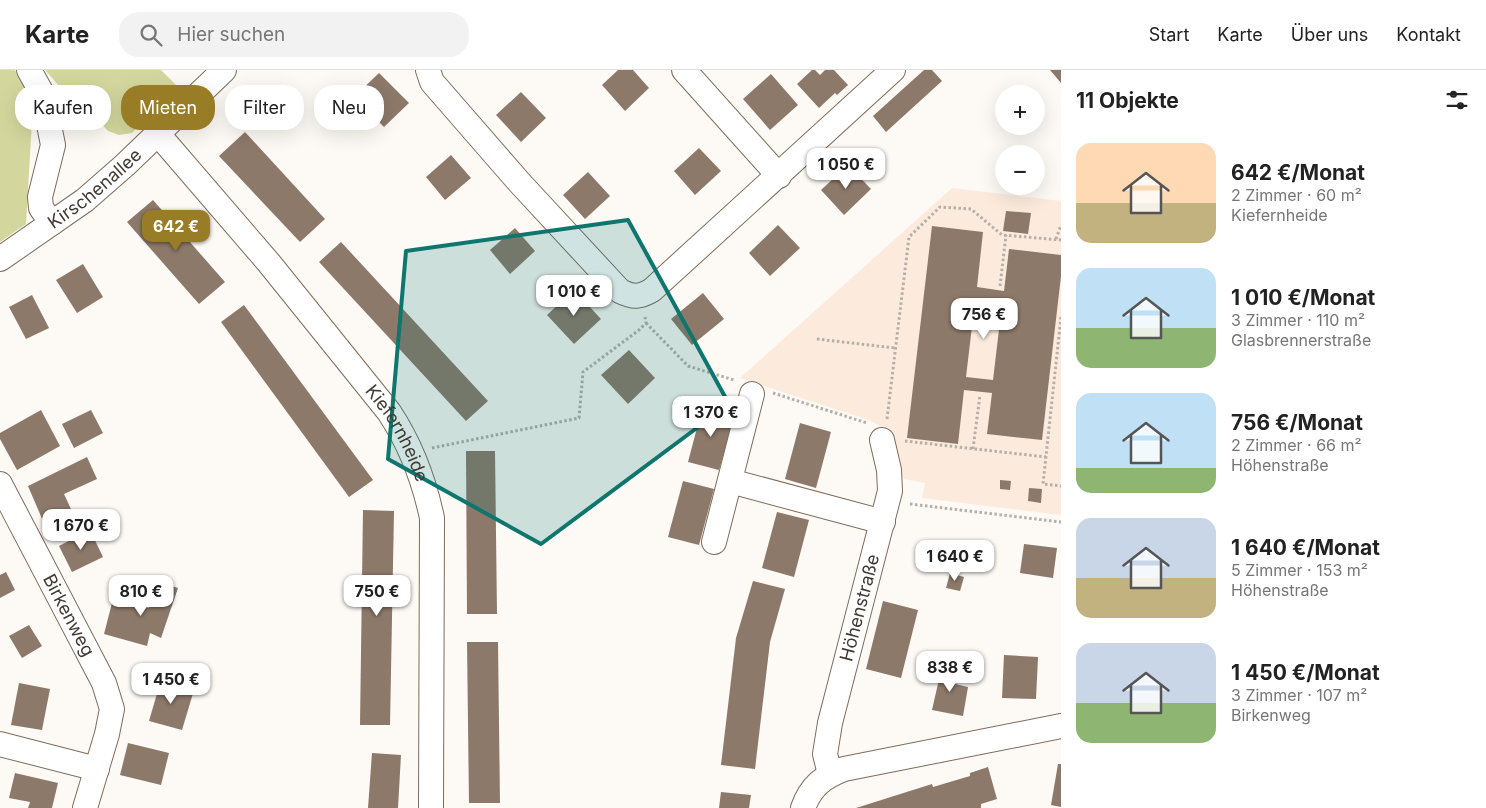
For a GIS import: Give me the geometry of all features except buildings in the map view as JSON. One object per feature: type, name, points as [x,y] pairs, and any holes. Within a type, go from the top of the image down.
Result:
[{"type":"street","points":[[30,70],[43,95],[53,145],[40,197],[41,208],[52,223]]},
{"type":"street","name":"Kirschenallee","points":[[0,259],[84,200],[158,134],[224,70]]},
{"type":"street","points":[[428,70],[432,82],[519,182],[620,291],[631,297],[641,296],[652,290],[893,70]]},
{"type":"street","points":[[684,70],[779,176]]},
{"type":"street","name":"Kiefernheide","points":[[158,134],[269,263],[389,412],[405,436],[413,455],[426,492],[432,518],[431,808]]},
{"type":"street","points":[[714,542],[752,394]]},
{"type":"street","name":"Höhenstraße","points":[[830,774],[825,754],[830,723],[883,522],[891,482],[889,435]]},
{"type":"street","points":[[730,481],[883,522]]},
{"type":"street","name":"Birkenweg","points":[[0,484],[104,683],[112,709],[85,808]]},
{"type":"street","points":[[803,808],[816,784],[830,774],[860,765],[1061,726]]},
{"type":"street","points":[[0,744],[97,769]]},
{"type":"path","points":[[1046,457],[889,435],[887,418],[908,237],[940,207],[971,210],[1002,235],[1061,240]]},
{"type":"path","points":[[1056,240],[1061,225]]},
{"type":"path","points":[[1000,286],[1006,235]]},
{"type":"path","points":[[413,455],[441,445],[579,418],[583,372],[646,323],[641,296]]},
{"type":"path","points":[[1061,317],[1060,342],[1043,484],[1061,486]]},
{"type":"path","points":[[817,339],[895,348]]},
{"type":"path","points":[[973,448],[980,395]]},
{"type":"path","points":[[888,499],[918,506],[1061,522]]},
{"type":"highlighted area","points":[[628,220],[729,404],[541,544],[388,459],[406,251]]},
{"type":"shaded area","points":[[952,188],[995,193],[995,195],[1061,201],[1061,515],[922,498],[925,483],[904,479],[881,427],[869,420],[740,378]]},
{"type":"green space","points":[[0,70],[15,70],[23,85],[15,85],[15,130],[31,130],[26,224],[0,242]]},
{"type":"green space","points":[[45,70],[161,70],[176,85],[121,85],[121,130],[135,130],[132,133],[119,135],[107,130],[111,130],[111,85],[58,85]]}]
